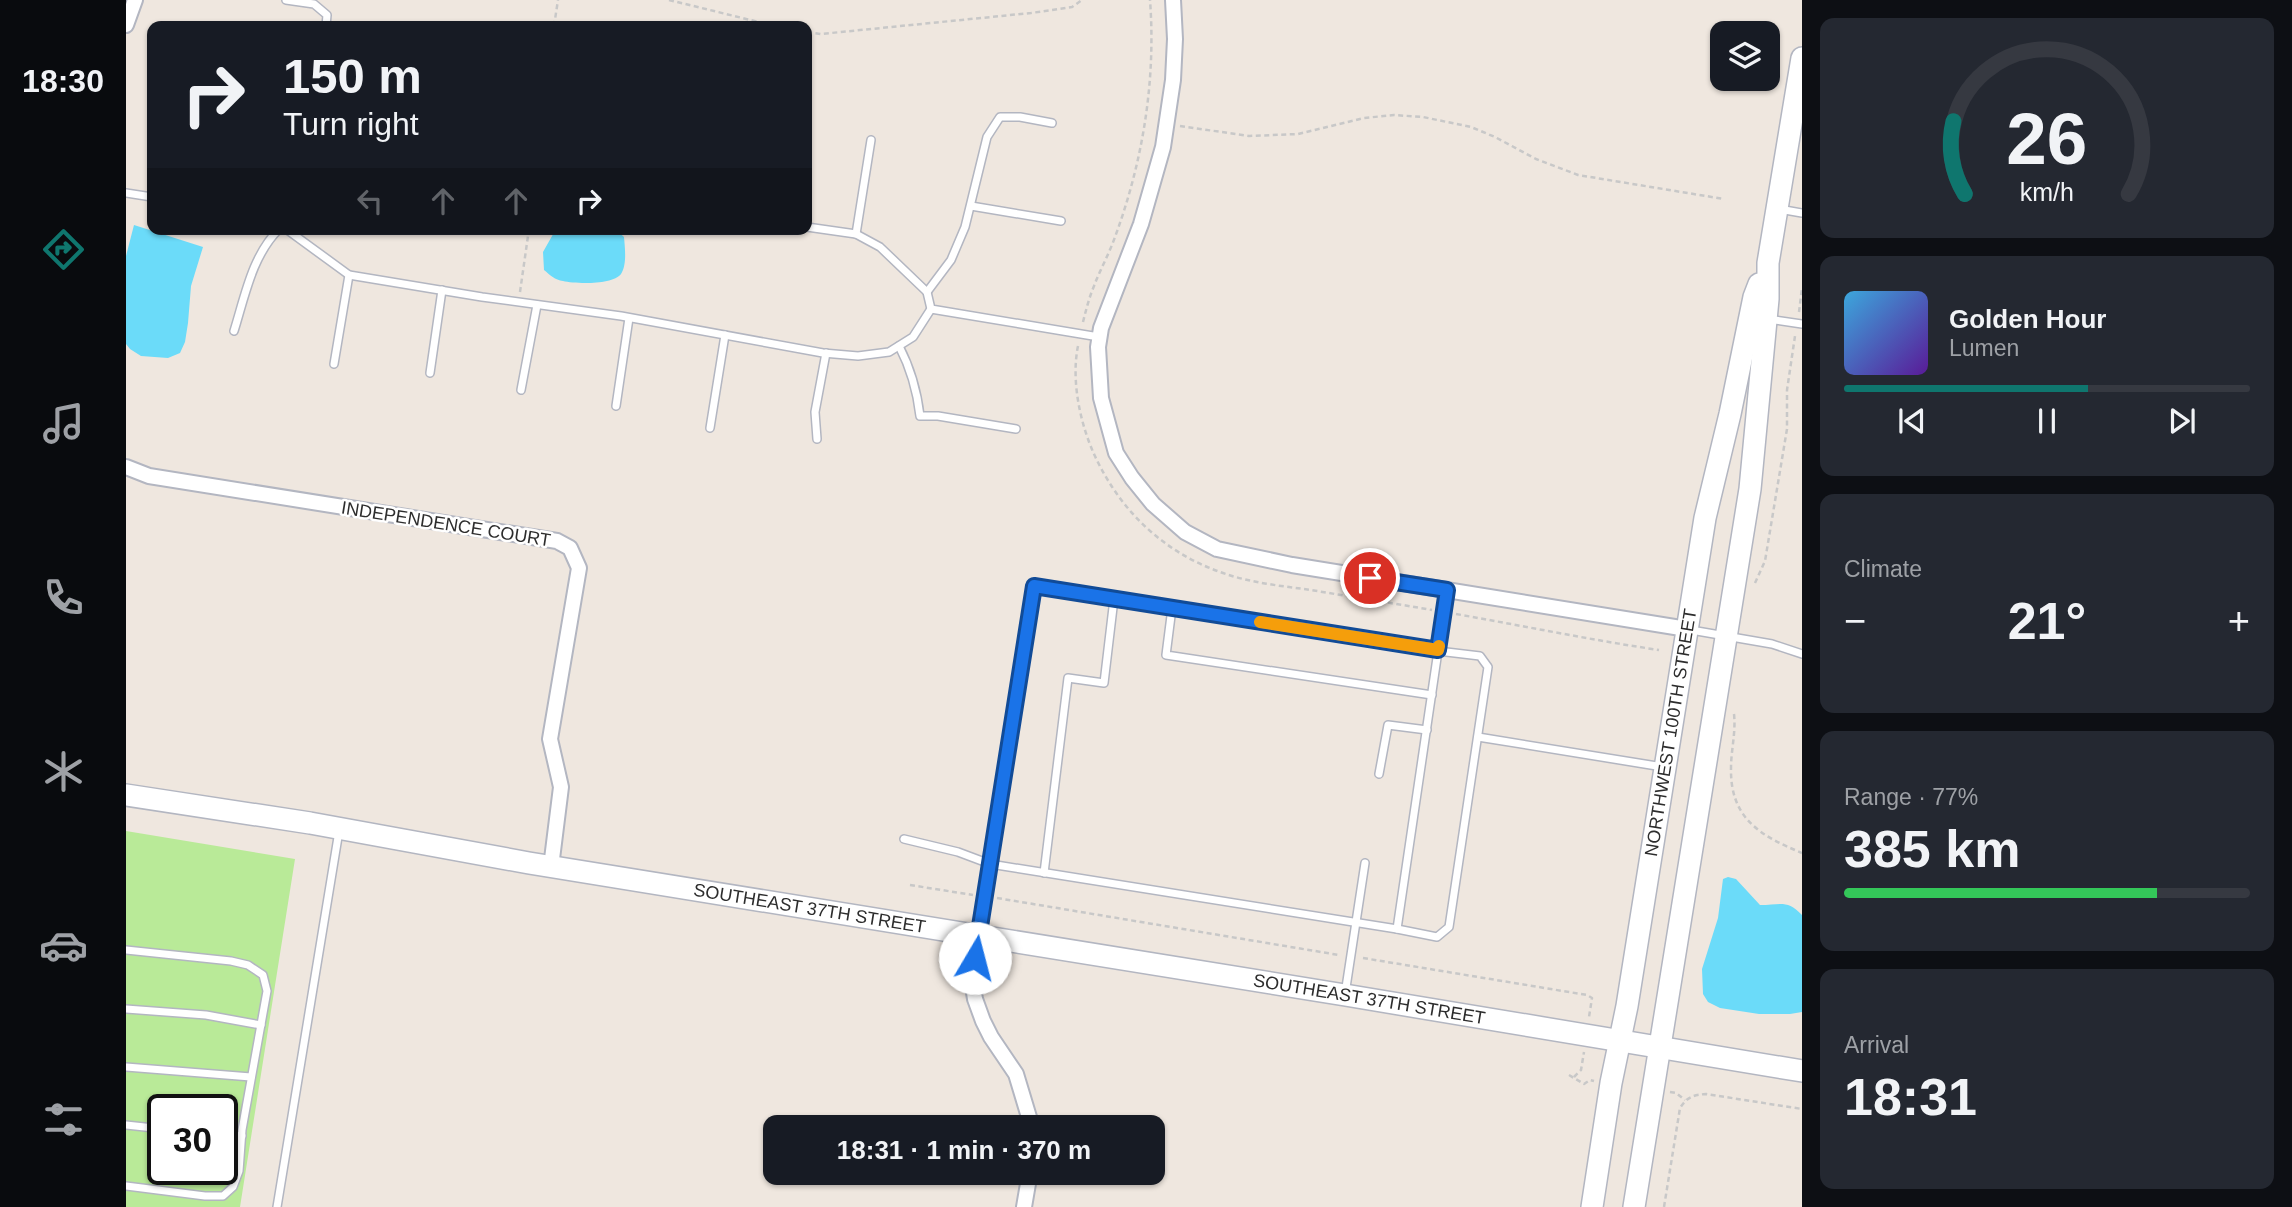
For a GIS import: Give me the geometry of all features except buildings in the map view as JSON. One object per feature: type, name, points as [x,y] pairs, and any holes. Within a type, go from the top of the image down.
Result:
[{"type":"street","points":[[126,25],[135,0]]},
{"type":"street","points":[[1173,0],[1173,80],[1153,190],[1126,268],[1110,301],[1098,347],[1101,398],[1116,453],[1132,478],[1153,503],[1185,533],[1217,549],[1292,565],[1687,629]]},
{"type":"street","name":"NORTHWEST 100TH STREET","points":[[1634,1207],[1750,489],[1768,299],[1768,263],[1802,64]]},
{"type":"street","name":"NORTHWEST 100TH STREET","points":[[1592,1207],[1704,518],[1754,297],[1768,263]]},
{"type":"street","name":"INDEPENDENCE COURT","points":[[126,467],[149,476],[557,541],[570,548],[579,568],[550,739],[561,787],[551,867]]},
{"type":"street","name":"SOUTHEAST 37TH STREET","points":[[126,795],[1802,1071]]},
{"type":"street","points":[[978,936],[972,980],[975,999],[991,1037],[1016,1074],[1028,1115]]},
{"type":"street","points":[[1024,1207],[1028,1185]]},
{"type":"lane","points":[[286,0],[314,4],[327,15],[326,21]]},
{"type":"lane","points":[[927,292],[951,260],[965,227],[987,137],[1000,117],[1020,117],[1052,123]]},
{"type":"lane","points":[[856,234],[872,140]]},
{"type":"lane","points":[[126,192],[147,196]]},
{"type":"lane","points":[[971,206],[1061,221]]},
{"type":"lane","points":[[1778,209],[1802,213]]},
{"type":"lane","points":[[294,235],[349,275],[629,318],[826,353],[858,356],[889,352],[913,337],[931,309],[927,292],[880,247],[856,234],[812,228]]},
{"type":"lane","points":[[233,331],[254,265],[273,235]]},
{"type":"lane","points":[[334,364],[349,275]]},
{"type":"lane","points":[[430,373],[442,290]]},
{"type":"lane","points":[[522,390],[537,305]]},
{"type":"lane","points":[[931,309],[1100,337]]},
{"type":"lane","points":[[616,406],[629,318]]},
{"type":"lane","points":[[1765,318],[1800,323]]},
{"type":"lane","points":[[710,428],[724,335]]},
{"type":"lane","points":[[899,346],[911,369],[920,416],[938,416],[1016,429]]},
{"type":"lane","points":[[817,439],[815,412],[826,353]]},
{"type":"lane","points":[[904,839],[958,852],[990,864],[1437,937],[1448,926],[1488,667],[1480,656],[1034,586],[990,864],[985,896],[978,936]]},
{"type":"lane","points":[[1396,929],[1447,590]]},
{"type":"lane","points":[[1044,873],[1068,678],[1104,683],[1114,599]]},
{"type":"lane","points":[[1172,608],[1166,655],[1432,695]]},
{"type":"lane","points":[[1687,629],[1772,644],[1802,654]]},
{"type":"lane","points":[[1379,774],[1388,725],[1427,730]]},
{"type":"lane","points":[[1478,737],[1665,767]]},
{"type":"lane","points":[[276,1207],[339,828]]},
{"type":"lane","points":[[1345,995],[1365,863]]},
{"type":"lane","points":[[126,950],[248,965],[263,975],[267,991],[251,1077],[239,1171],[233,1187],[223,1196],[205,1196],[126,1186]]},
{"type":"lane","points":[[126,1009],[216,1016],[261,1025]]},
{"type":"lane","points":[[126,1067],[251,1077]]},
{"type":"lane","points":[[126,1125],[147,1127]]},
{"type":"lane","points":[[238,1136],[242,1136]]},
{"type":"path","points":[[555,21],[558,0]]},
{"type":"path","points":[[669,0],[755,21]]},
{"type":"path","points":[[812,33],[1031,13],[1072,7],[1082,0]]},
{"type":"path","points":[[1150,0],[1152,55],[1146,120],[1138,162],[1115,239],[1094,285],[1076,354],[1077,387],[1090,445],[1116,494],[1154,536],[1200,564],[1234,576],[1659,650]]},
{"type":"path","points":[[1146,120],[1249,136],[1298,134],[1364,118],[1394,115],[1423,117],[1471,127],[1495,136],[1536,159],[1578,175],[1724,199]]},
{"type":"path","points":[[519,303],[528,235]]},
{"type":"path","points":[[1754,585],[1765,561],[1785,442],[1787,390],[1800,323],[1802,288]]},
{"type":"path","points":[[1734,709],[1736,731],[1731,766],[1732,783],[1741,813],[1764,835],[1802,853]]},
{"type":"path","points":[[910,884],[1188,932],[1587,995],[1592,998]]},
{"type":"path","points":[[1569,1075],[1574,1077],[1581,1070],[1587,1035]]},
{"type":"path","points":[[1676,1093],[1685,1100]]},
{"type":"path","points":[[1664,1207],[1680,1108],[1693,1094],[1802,1109]]},
{"type":"green space","points":[[126,831],[295,859],[240,1207],[126,1207]]},
{"type":"water","points":[[134,225],[147,229],[147,235],[165,235],[203,247],[191,286],[185,342],[180,353],[168,358],[141,356],[126,344],[126,256]]},
{"type":"water","points":[[553,235],[622,235],[625,261],[617,278],[594,283],[569,282],[553,277],[544,270],[543,252]]},
{"type":"water","points":[[1723,879],[1736,879],[1760,905],[1787,905],[1802,915],[1802,1012],[1759,1014],[1720,1008],[1708,1002],[1703,994],[1702,969],[1718,918]]},
{"type":"slow traffic","points":[[1260,622],[1438,650],[1439,646]]},
{"type":"route","points":[[975,958],[1034,586],[1438,650],[1447,590],[1370,578]]}]
